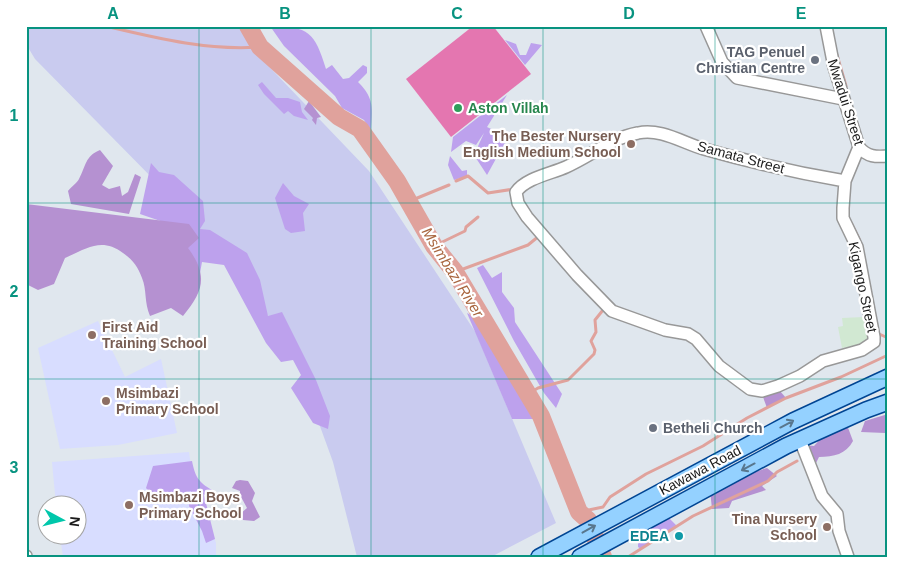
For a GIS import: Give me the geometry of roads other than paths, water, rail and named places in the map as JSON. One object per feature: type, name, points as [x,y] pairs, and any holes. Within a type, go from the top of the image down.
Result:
[{"type":"main road","name":"Kawawa Road","points":[[539,557],[620,512],[794,421],[888,377]]},
{"type":"main road","name":"Kawawa Road","points":[[580,557],[800,440],[888,402]]},
{"type":"street","points":[[706,26],[722,62],[737,78],[843,99]]},
{"type":"street","name":"Mwadui Street","points":[[826,26],[843,99],[859,147],[863,152],[871,156],[888,156]]},
{"type":"street","name":"Samata Street","points":[[517,196],[516,189],[531,180],[569,166],[615,140],[638,133],[654,133],[678,138],[694,146],[727,155],[845,181]]},
{"type":"street","name":"Kigango Street","points":[[517,196],[527,217],[577,275],[612,311],[665,330],[688,334],[696,339],[718,366],[750,389],[762,391],[795,378],[823,361],[862,350],[874,342],[857,247],[843,218],[845,181],[859,147]]},
{"type":"street","points":[[800,440],[822,496],[836,514],[839,531],[848,557]]},
{"type":"waterway","points":[[105,26],[163,39],[202,45],[241,48],[260,47]]},
{"type":"waterway","name":"Msimbazi River","points":[[248,26],[260,47],[339,117],[360,129],[397,181],[434,246],[455,272],[541,416],[579,512],[588,520],[603,557]]},
{"type":"waterway","points":[[837,55],[846,86]]},
{"type":"waterway","points":[[456,181],[468,176],[488,193],[514,189]]},
{"type":"waterway","points":[[410,201],[449,185]]},
{"type":"waterway","points":[[434,246],[465,231],[466,227],[478,217]]},
{"type":"waterway","points":[[851,223],[859,239]]},
{"type":"waterway","points":[[455,272],[528,245],[539,236]]},
{"type":"waterway","points":[[528,394],[538,388],[568,380],[594,354],[595,350],[591,341],[596,332],[595,320],[603,310]]},
{"type":"waterway","points":[[877,333],[888,338]]},
{"type":"waterway","points":[[579,512],[603,507],[610,497],[646,474],[703,446],[747,418],[786,398],[841,377],[888,355]]},
{"type":"waterway","points":[[628,557],[693,516],[768,481],[777,472],[797,461]]},
{"type":"place","name":"TAG Penuel Christian Centre","points":[[815,60]]},
{"type":"place","name":"Aston Villah","points":[[458,108]]},
{"type":"place","name":"The Bester Nursery English Medium School","points":[[631,144]]},
{"type":"place","name":"First Aid Training School","points":[[92,335]]},
{"type":"place","name":"Msimbazi Primary School","points":[[106,401]]},
{"type":"place","name":"Betheli Church","points":[[653,428]]},
{"type":"place","name":"Msimbazi Boys Primary School","points":[[129,505]]},
{"type":"place","name":"Tina Nursery School","points":[[827,527]]},
{"type":"place","name":"EDEA","points":[[679,536]]}]
